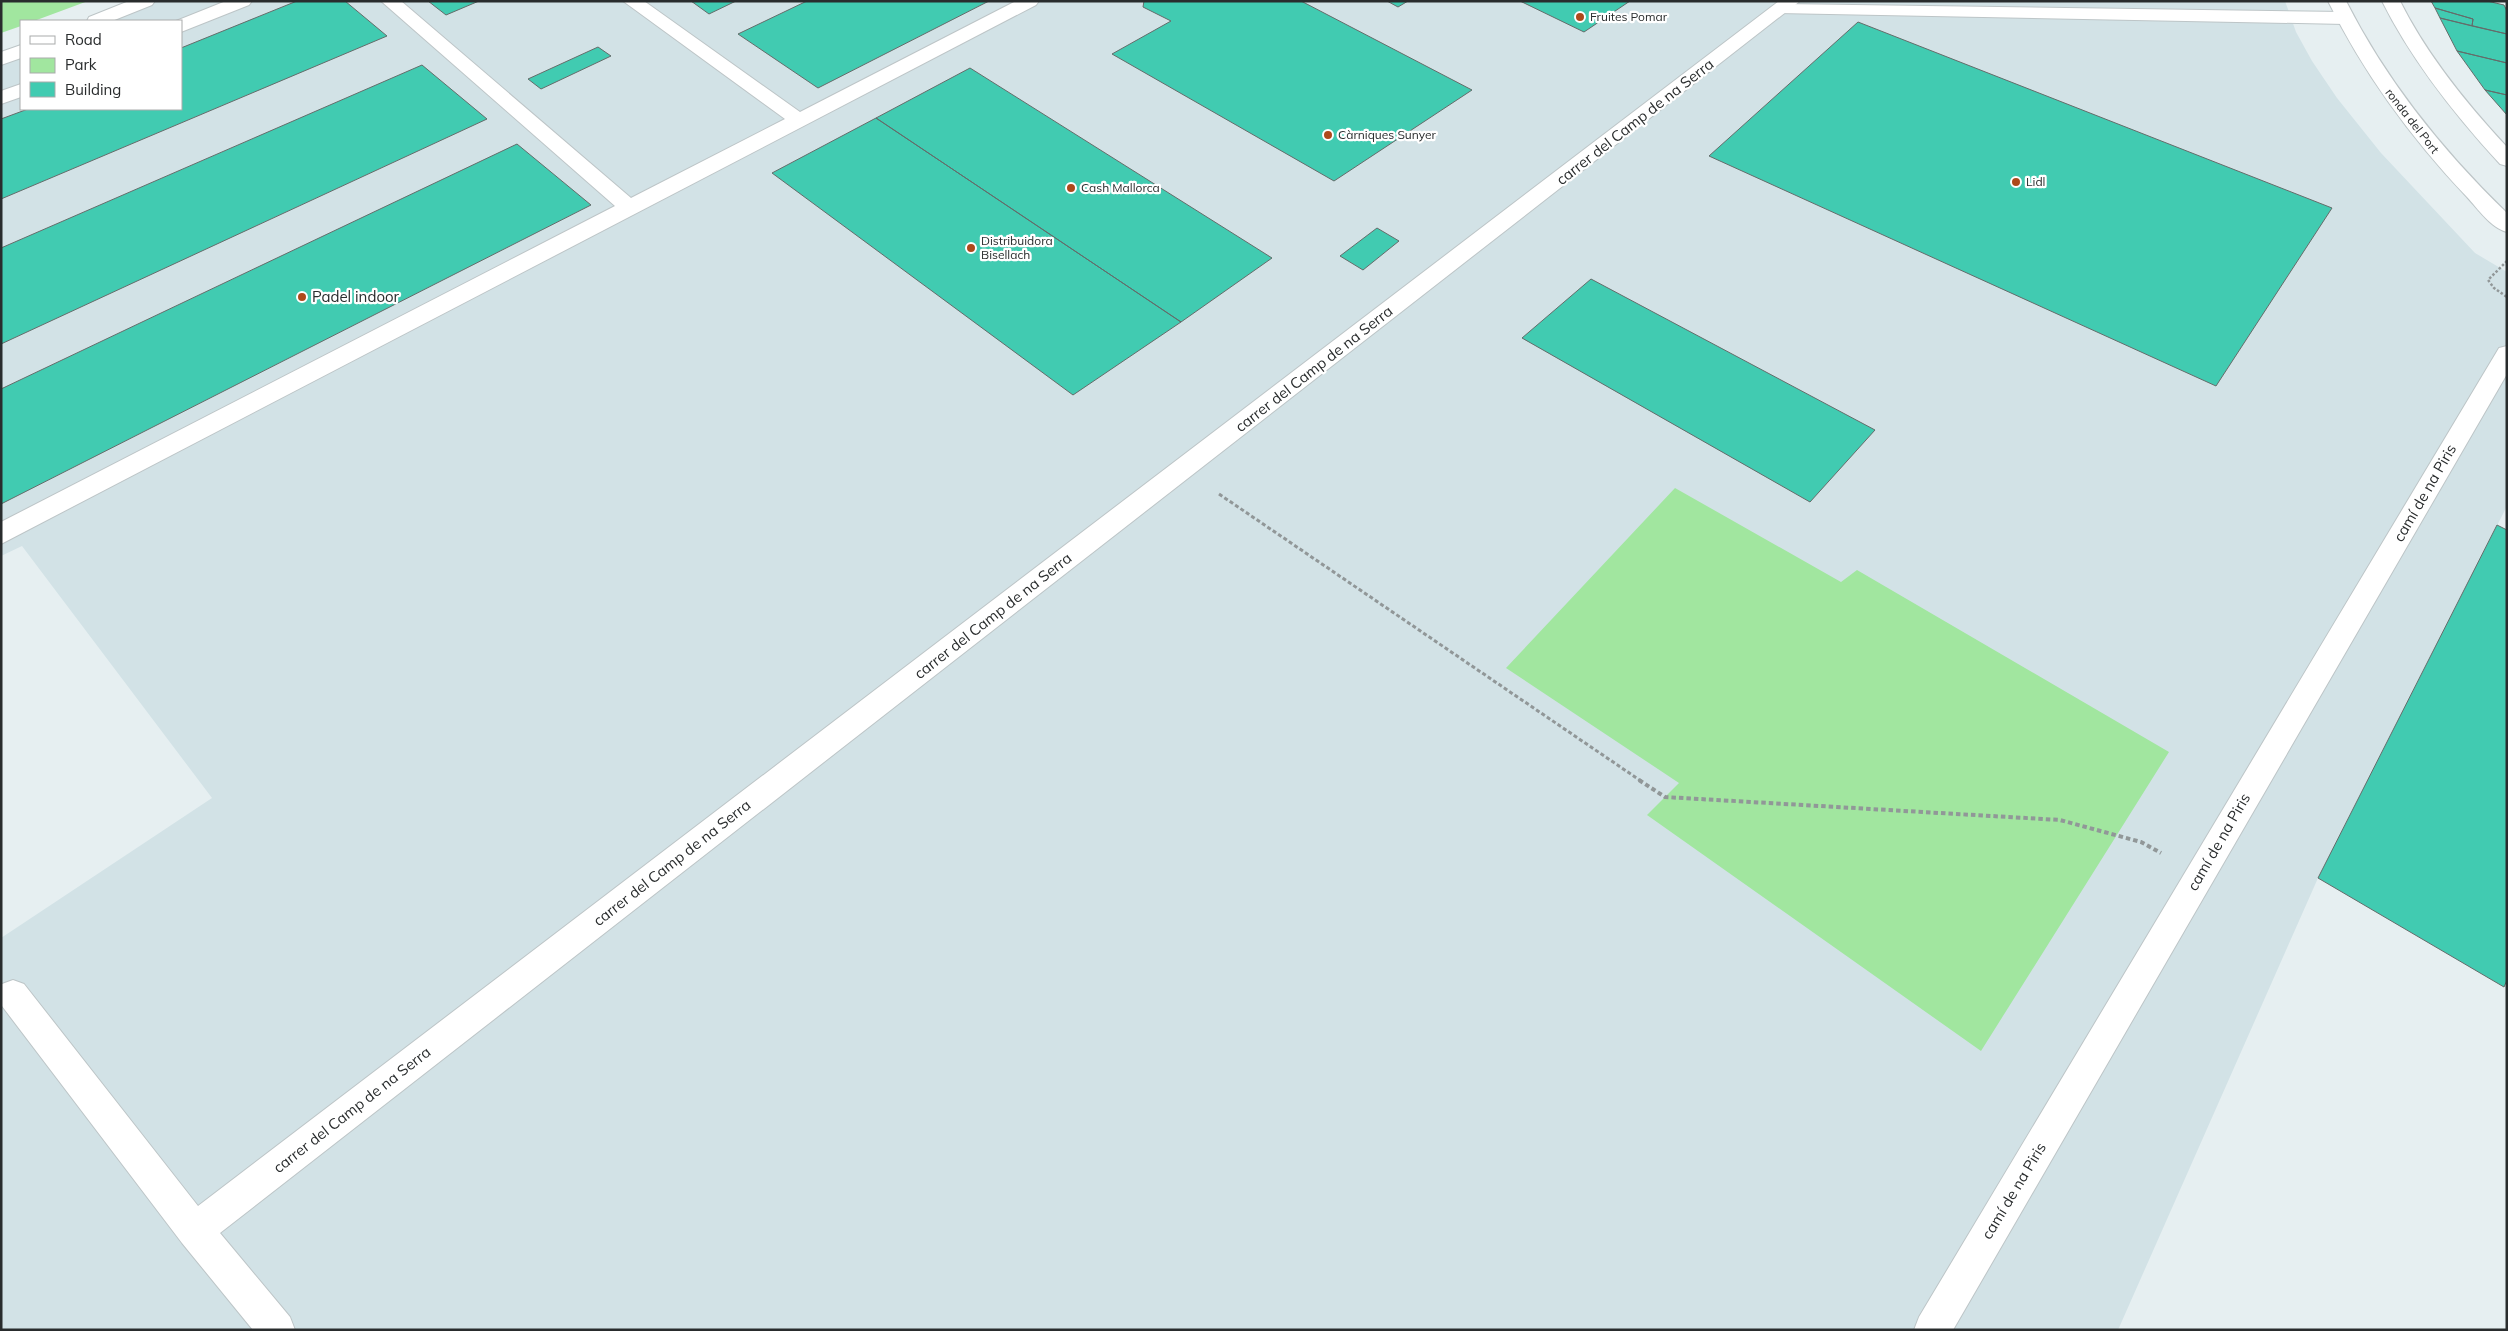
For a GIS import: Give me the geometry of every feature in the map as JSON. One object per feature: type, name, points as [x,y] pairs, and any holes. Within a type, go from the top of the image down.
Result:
[{"type":"street","points":[[98,20],[146,1]]},
{"type":"street","points":[[182,26],[243,1]]},
{"type":"street","points":[[390,1],[629,208]]},
{"type":"street","points":[[632,1],[798,120]]},
{"type":"street","points":[[1,534],[1030,1]]},
{"type":"street","points":[[2391,1],[2412,41],[2469,118],[2507,160]]},
{"type":"street","points":[[1786,5],[2341,10]]},
{"type":"street","name":"carrer del Camp de na Serra","points":[[195,1230],[1786,5]]},
{"type":"street","name":"ronda del Port","points":[[2341,10],[2384,84],[2413,123],[2445,162],[2507,225]]},
{"type":"street","points":[[1,59],[20,51]]},
{"type":"street","points":[[1,98],[20,90]]},
{"type":"street","name":"camí de na Piris","points":[[1932,1330],[2507,354]]},
{"type":"street","points":[[13,995],[195,1230],[277,1330]]},
{"type":"path","points":[[2507,261],[2488,280],[2494,288],[2507,297]]},
{"type":"path","points":[[1184,469],[1665,797],[2060,820],[2141,842],[2200,874]]},
{"type":"shaded area","points":[[145,1],[2285,1],[2296,32],[2312,61],[2337,98],[2381,153],[2475,253],[2507,272],[2507,506],[2318,878],[2118,1330],[1,1330],[1,938],[212,798],[22,546],[1,556],[1,58],[20,50],[20,110],[182,110],[182,20],[97,20]]},
{"type":"green space","points":[[1,1],[88,1],[37,20],[20,20],[20,26],[1,33]]},
{"type":"green space","points":[[1675,488],[1841,582],[1857,570],[2169,752],[1981,1051],[1647,815],[1679,783],[1506,668]]},
{"type":"building","points":[[297,1],[345,1],[387,36],[1,199],[1,119],[25,110],[182,110],[182,48]]},
{"type":"building","points":[[428,1],[479,1],[446,15]]},
{"type":"building","points":[[691,1],[736,1],[709,14]]},
{"type":"building","points":[[807,1],[989,1],[818,88],[738,34]]},
{"type":"building","name":"Càrniques Sunyer","points":[[1144,1],[1301,1],[1472,90],[1334,181],[1112,54],[1171,21],[1143,7]]},
{"type":"building","points":[[1387,1],[1408,1],[1398,7]]},
{"type":"building","name":"Fruites Pomar","points":[[1520,1],[1630,1],[1584,32]]},
{"type":"building","points":[[2431,1],[2487,1],[2504,5],[2507,11],[2507,34],[2472,26],[2473,19],[2435,8]]},
{"type":"building","points":[[2435,8],[2473,19],[2472,26],[2440,18]]},
{"type":"building","points":[[2440,18],[2507,34],[2507,63],[2457,51]]},
{"type":"building","name":"Lidl","points":[[1858,22],[2332,208],[2216,386],[1709,156]]},
{"type":"building","points":[[598,47],[611,56],[541,89],[528,79]]},
{"type":"building","points":[[2457,51],[2507,63],[2507,95],[2485,90]]},
{"type":"building","points":[[422,65],[487,119],[1,344],[1,248]]},
{"type":"building","name":"Cash Mallorca","points":[[970,68],[1272,258],[1181,322],[876,118]]},
{"type":"building","points":[[2485,90],[2507,95],[2507,115]]},
{"type":"building","name":"Distribuidora Bisellach","points":[[876,118],[1181,322],[1073,395],[772,173]]},
{"type":"building","name":"Padel indoor","points":[[517,144],[591,205],[1,504],[1,389]]},
{"type":"building","points":[[1377,228],[1399,241],[1363,270],[1340,256]]},
{"type":"building","points":[[1591,279],[1875,430],[1810,502],[1522,338]]},
{"type":"building","points":[[2497,525],[2507,530],[2507,980],[2504,987],[2318,878]]},
{"type":"place","name":"Fruites Pomar","points":[[1580,17]]},
{"type":"place","name":"Càrniques Sunyer","points":[[1328,135]]},
{"type":"place","name":"Lidl","points":[[2016,182]]},
{"type":"place","name":"Cash Mallorca","points":[[1071,188]]},
{"type":"place","name":"Distribuidora Bisellach","points":[[971,248]]},
{"type":"place","name":"Padel indoor","points":[[302,297]]}]
